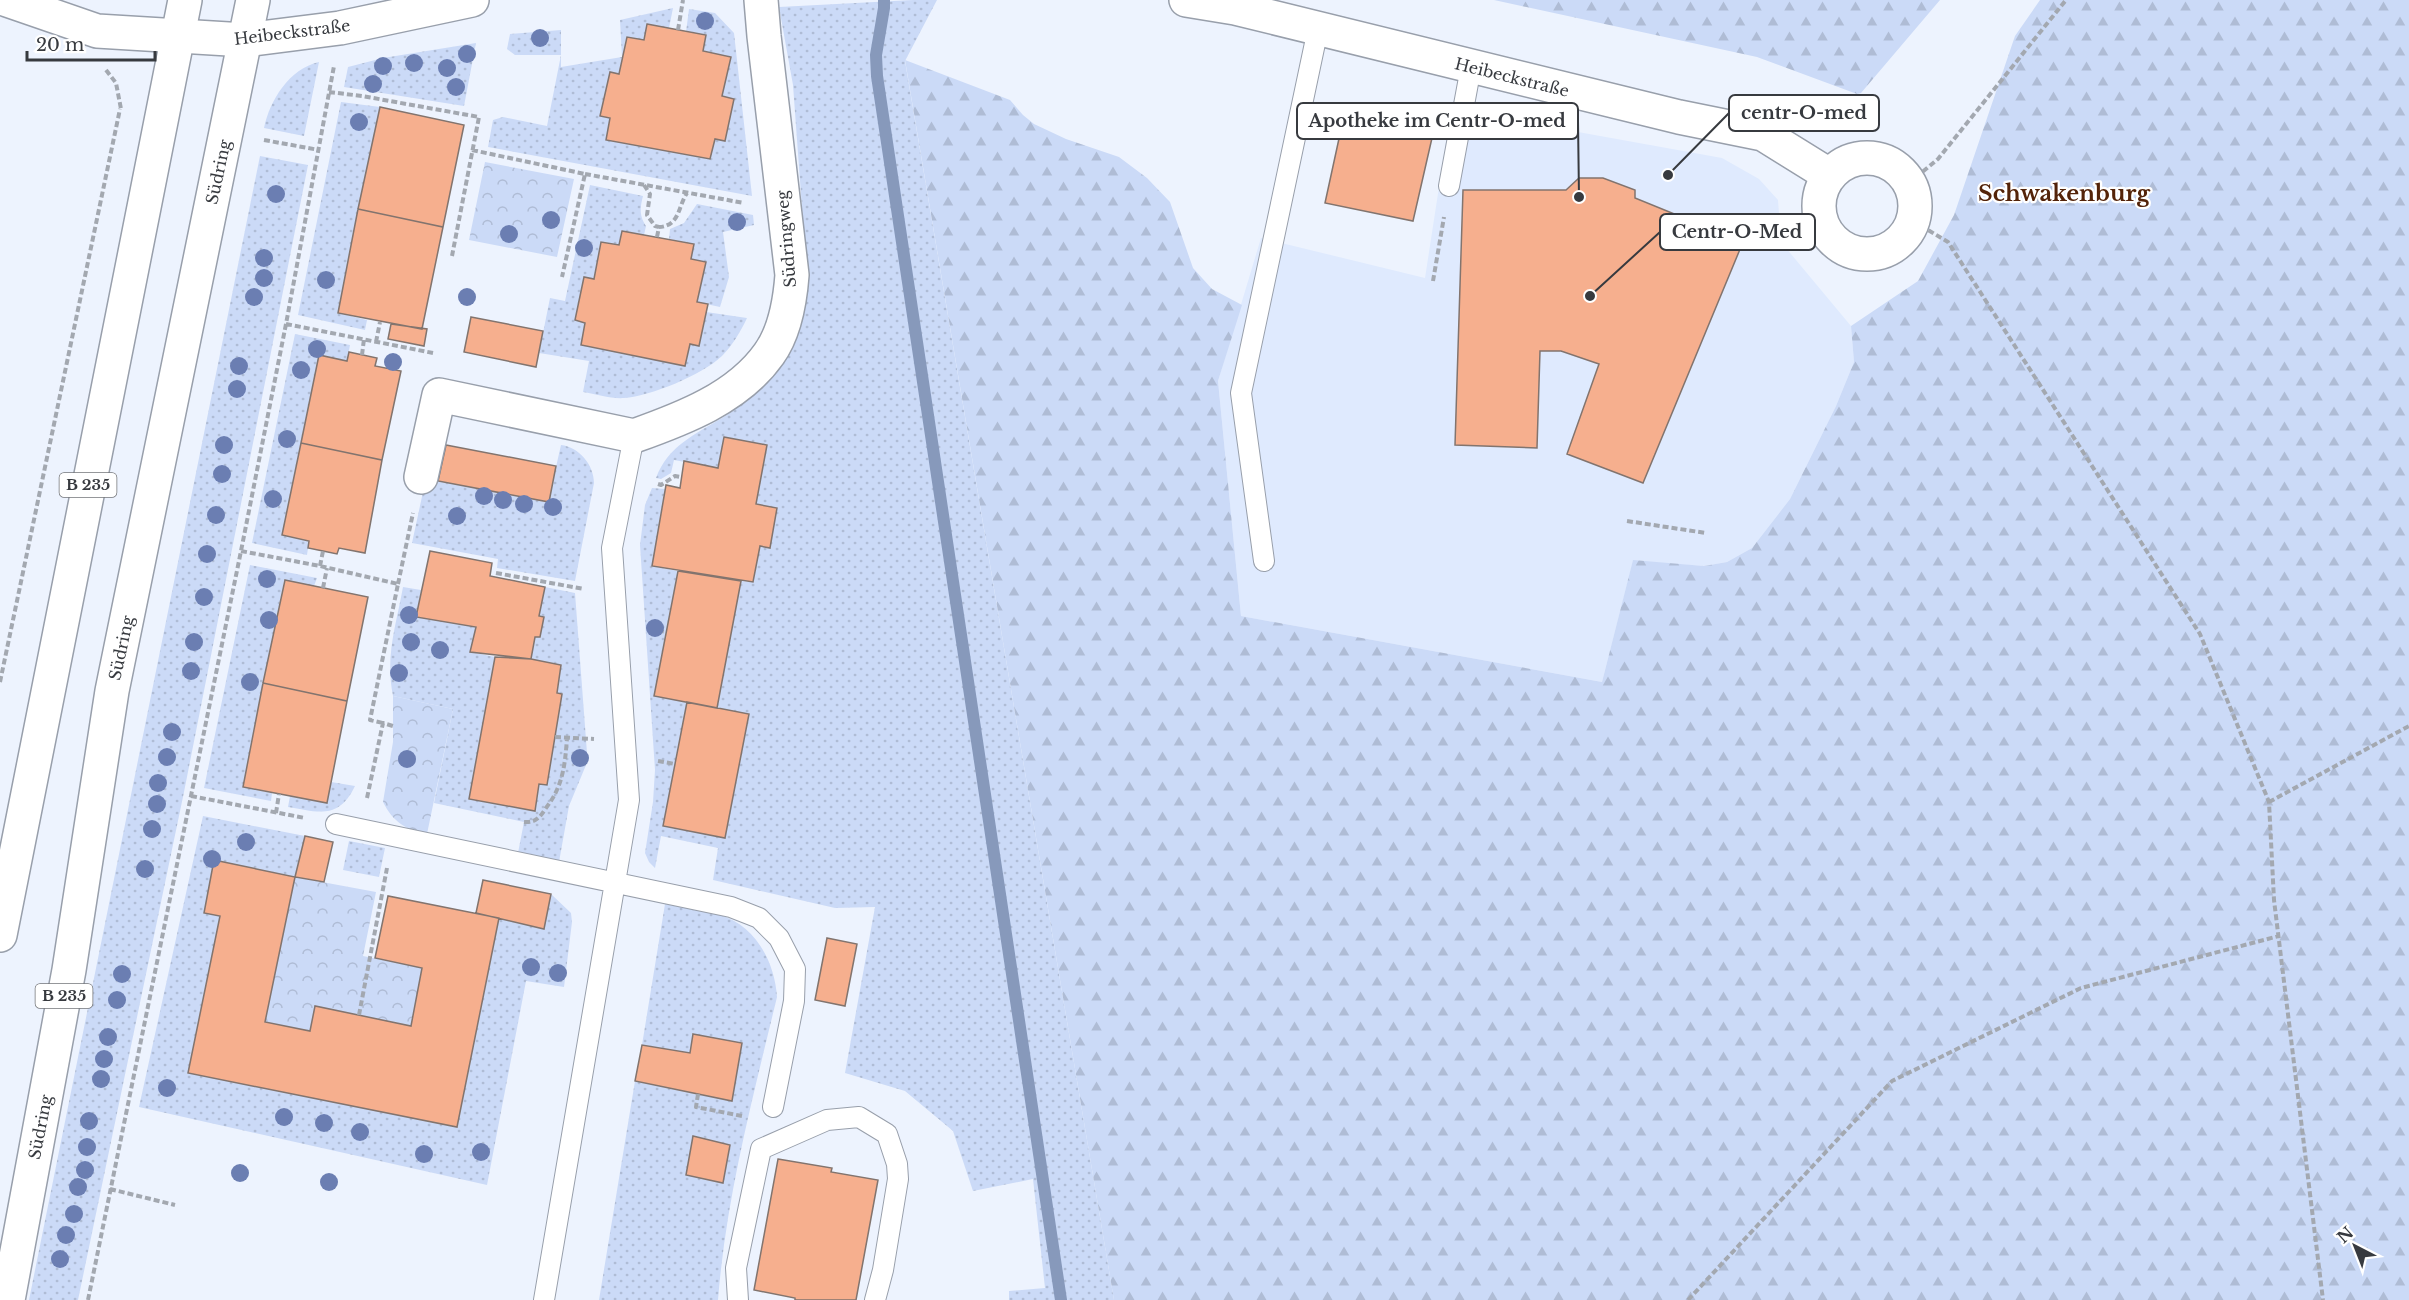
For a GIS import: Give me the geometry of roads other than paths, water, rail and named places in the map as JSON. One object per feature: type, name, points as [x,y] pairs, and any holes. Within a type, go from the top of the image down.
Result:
[{"type":"street","name":"Heibeckstraße","points":[[7,0],[98,31],[245,40],[340,28],[472,0]]},
{"type":"street","name":"B 235","points":[[0,935],[185,0]]},
{"type":"street","name":"Südring","points":[[8,1300],[69,970],[112,692],[253,0]]},
{"type":"street","name":"Südringweg","points":[[634,436],[662,426],[718,400],[755,370],[770,354],[780,334],[791,295],[792,276],[761,0]]},
{"type":"street","name":"Heibeckstraße","points":[[1186,0],[1235,8],[1679,117],[1762,134],[1829,175]]},
{"type":"street","points":[[1872,158],[1894,166],[1909,183],[1915,201],[1913,221],[1902,239],[1885,252],[1864,255],[1843,249],[1827,235],[1819,215],[1819,194],[1829,175],[1848,161],[1872,158]]},
{"type":"street","points":[[421,477],[439,395],[634,436]]},
{"type":"lane","points":[[1264,561],[1242,393],[1318,28]]},
{"type":"lane","points":[[1449,186],[1471,67]]},
{"type":"lane","points":[[544,1300],[629,800],[614,594],[613,534],[634,436]]},
{"type":"lane","points":[[336,824],[730,907],[759,918],[779,938],[795,969],[794,1001],[773,1107]]},
{"type":"lane","points":[[738,1300],[736,1268],[760,1149],[827,1120],[859,1118],[886,1134],[897,1164],[898,1179],[883,1270],[875,1300]]},
{"type":"waterway","points":[[884,0],[876,55],[877,76],[1061,1300]]},
{"type":"place","name":"centr-O-med","points":[[1668,175]]},
{"type":"place","name":"Apotheke im Centr-O-med","points":[[1579,197]]},
{"type":"place","name":"Centr-O-Med","points":[[1590,296]]},
{"type":"district","name":"Schwakenburg","points":[[2064,193]]}]
